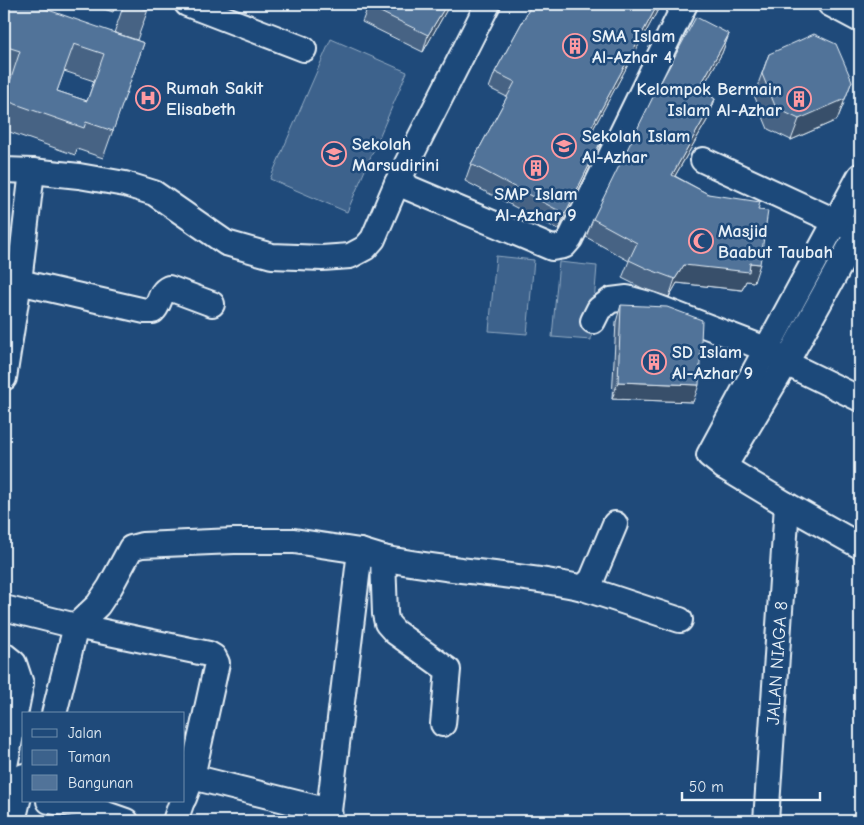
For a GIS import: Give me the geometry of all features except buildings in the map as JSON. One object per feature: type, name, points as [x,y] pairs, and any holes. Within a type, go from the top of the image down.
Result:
[{"type":"street","points":[[188,4],[304,50]]},
{"type":"street","points":[[4,170],[79,176],[147,190],[226,243],[272,256],[322,258],[350,256],[365,248],[373,239],[397,183],[488,4]]},
{"type":"street","points":[[397,183],[552,248],[564,246],[570,239],[685,4]]},
{"type":"street","points":[[830,4],[860,20]]},
{"type":"street","points":[[703,160],[860,232],[786,363],[724,467]]},
{"type":"street","points":[[4,378],[19,282],[32,171]]},
{"type":"street","points":[[860,176],[709,454],[724,467],[860,546]]},
{"type":"street","points":[[19,282],[145,311],[153,311],[157,308],[160,296],[168,288],[212,304]]},
{"type":"street","points":[[593,321],[599,310],[611,300],[627,298],[649,304],[766,349],[786,363],[860,399]]},
{"type":"street","name":"JALAN NIAGA 8","points":[[766,821],[788,505]]},
{"type":"street","points":[[583,588],[592,579],[614,524]]},
{"type":"street","points":[[54,712],[76,626],[98,605],[110,587],[128,552],[136,546],[234,541],[294,541],[360,551],[421,566],[531,578],[583,588],[680,620]]},
{"type":"street","points":[[4,608],[76,626],[209,654],[214,657],[217,663],[186,792],[330,816],[360,551]]},
{"type":"street","points":[[383,558],[387,623],[395,632],[448,670],[443,724]]},
{"type":"street","points":[[4,655],[14,663],[21,684],[4,771]]},
{"type":"street","points":[[13,821],[22,784]]},
{"type":"street","points":[[55,802],[89,808],[126,821]]},
{"type":"street","points":[[175,821],[182,802]]},
{"type":"green space","points":[[331,39],[407,72],[347,212],[270,179]]},
{"type":"green space","points":[[496,256],[534,260],[527,334],[489,331]]},
{"type":"green space","points":[[559,262],[597,266],[591,340],[552,337]]},
{"type":"place","name":"SMA Islam Al-Azhar 4","points":[[575,46]]},
{"type":"place","name":"Rumah Sakit Elisabeth","points":[[148,98]]},
{"type":"place","name":"Kelompok Bermain Islam Al-Azhar","points":[[799,99]]},
{"type":"place","name":"Sekolah Islam Al-Azhar","points":[[564,146]]},
{"type":"place","name":"Sekolah Marsudirini","points":[[334,154]]},
{"type":"place","name":"SMP Islam Al-Azhar 9","points":[[536,168]]},
{"type":"place","name":"Masjid Baabut Taubah","points":[[701,241]]},
{"type":"place","name":"SD Islam Al-Azhar 9","points":[[654,362]]}]
